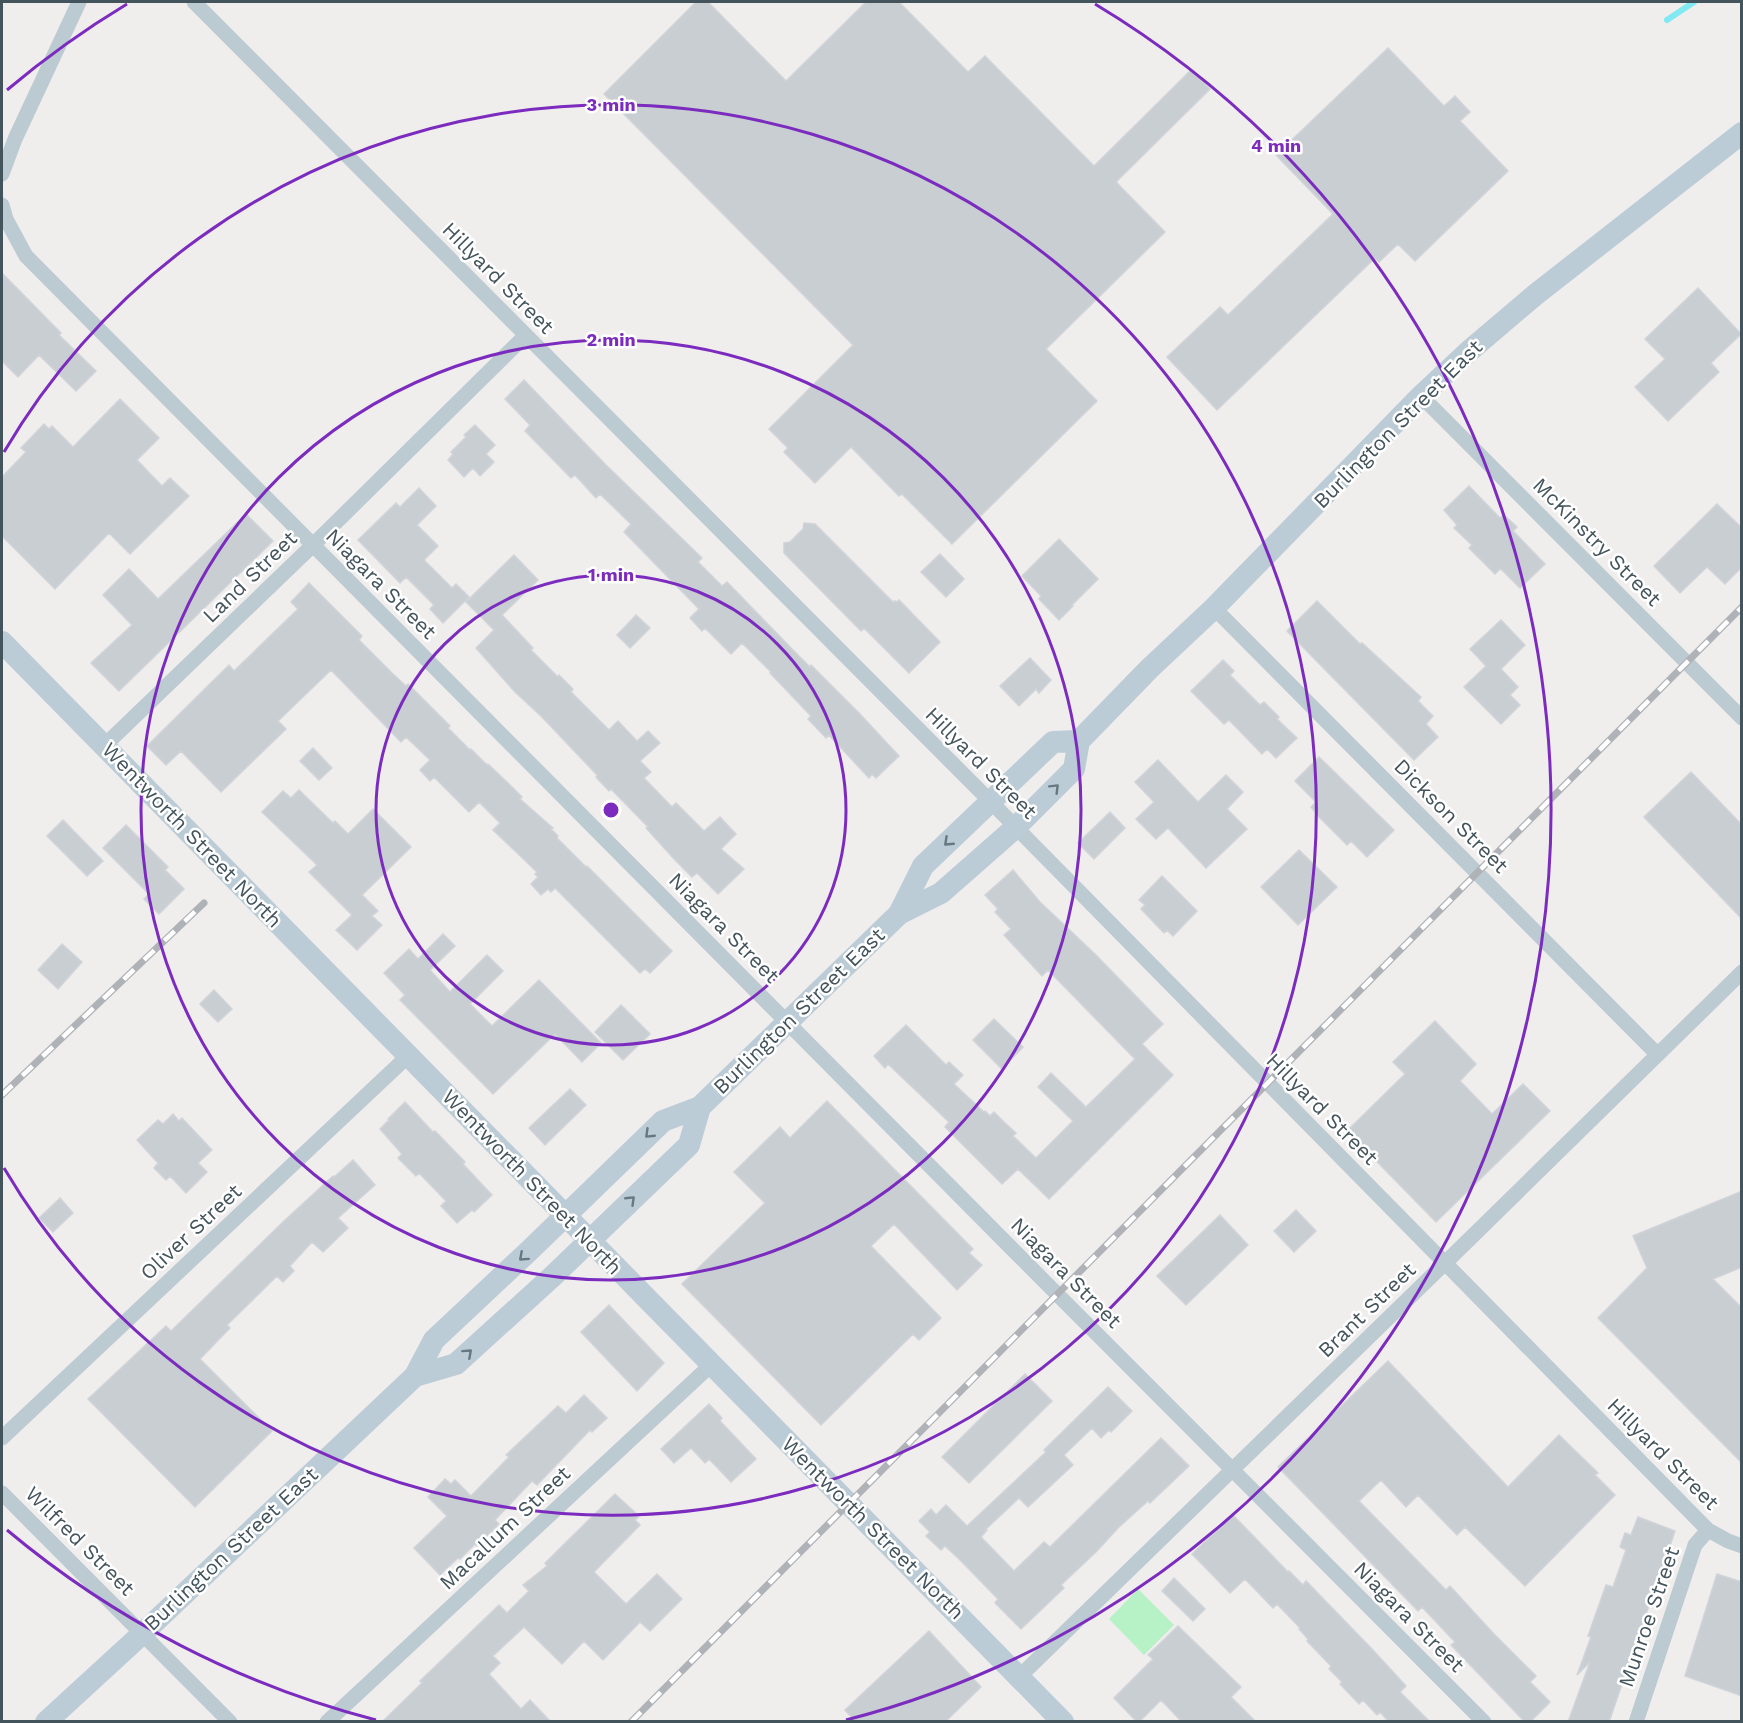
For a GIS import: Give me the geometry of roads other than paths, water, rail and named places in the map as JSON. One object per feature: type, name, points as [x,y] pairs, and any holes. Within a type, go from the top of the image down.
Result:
[{"type":"main road","name":"Burlington Street East","points":[[46,1722],[415,1376],[434,1340],[663,1121],[700,1107],[899,914],[941,893],[1015,828],[1074,769],[1079,741],[1149,669],[1214,608],[1421,396],[1535,295],[1742,133]]},
{"type":"main road","name":"Wentworth Street North","points":[[2,642],[1063,1722]]},
{"type":"main road","name":"Burlington Street East","points":[[899,914],[923,866],[1053,742],[1079,741]]},
{"type":"main road","name":"Burlington Street East","points":[[415,1376],[456,1364],[554,1275],[688,1145],[700,1107]]},
{"type":"street","points":[[2,174],[15,139],[78,2]]},
{"type":"street","name":"Hillyard Street","points":[[194,2],[991,802],[1708,1530],[1742,1546]]},
{"type":"street","name":"Niagara Street","points":[[2,205],[15,237],[26,256],[1484,1722]]},
{"type":"street","name":"Land Street","points":[[104,746],[313,545],[526,335]]},
{"type":"street","name":"McKinstry Street","points":[[1421,396],[1742,718]]},
{"type":"street","name":"Dickson Street","points":[[1214,608],[1657,1054]]},
{"type":"street","name":"Brant Street","points":[[1019,1677],[1742,972]]},
{"type":"street","name":"Oliver Street","points":[[2,1438],[408,1056]]},
{"type":"street","name":"Macallum Street","points":[[327,1722],[711,1365]]},
{"type":"street","name":"Wilfred Street","points":[[2,1493],[230,1722]]},
{"type":"street","name":"Munroe Street","points":[[1636,1722],[1695,1545],[1708,1530]]},
{"type":"waterway","points":[[1667,20],[1694,2]]},
{"type":"railway","points":[[631,1722],[1742,607]]},
{"type":"railway","points":[[2,1095],[204,903]]}]
